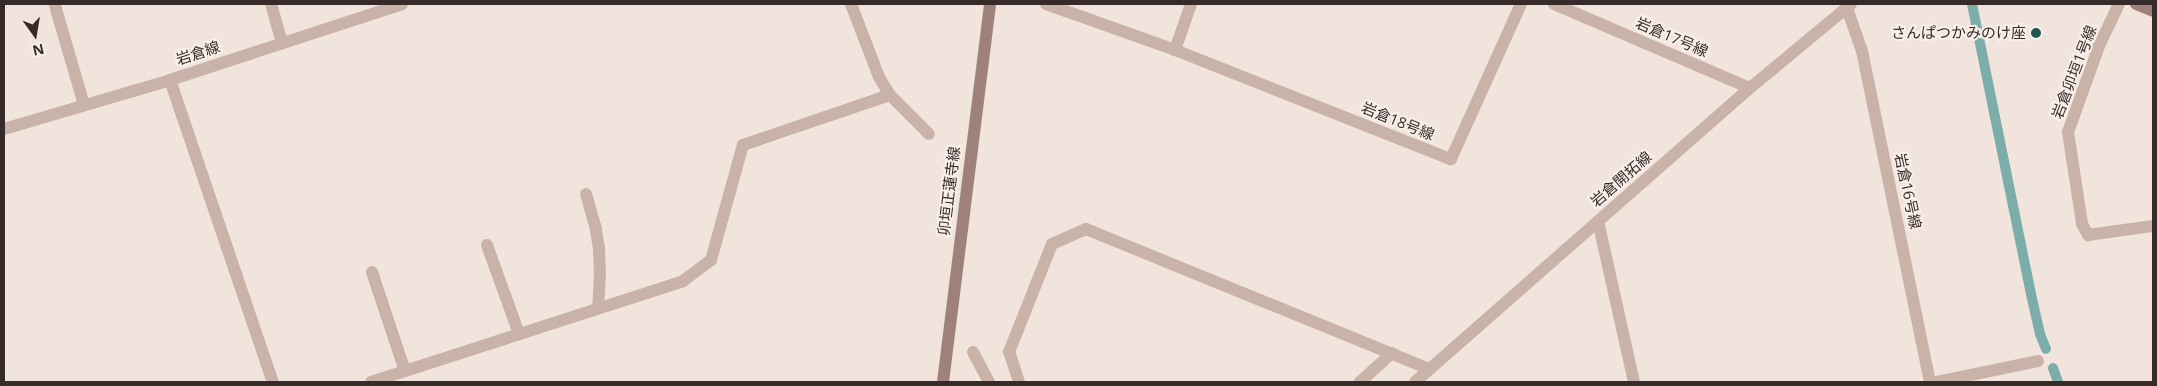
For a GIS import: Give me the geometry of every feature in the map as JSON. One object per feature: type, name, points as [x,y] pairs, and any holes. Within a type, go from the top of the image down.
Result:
[{"type":"main road","name":"卯垣正蓮寺線","points":[[943,382],[990,4]]},
{"type":"main road","points":[[2136,4],[2153,11]]},
{"type":"street","points":[[271,4],[282,43]]},
{"type":"street","name":"岩倉線","points":[[4,129],[170,80],[402,4]]},
{"type":"street","points":[[851,4],[879,77],[890,95],[929,134]]},
{"type":"street","points":[[1046,4],[1175,50],[1190,4]]},
{"type":"street","name":"岩倉18号線","points":[[1175,50],[1451,159],[1521,4]]},
{"type":"street","name":"岩倉17号線","points":[[1554,4],[1750,88]]},
{"type":"street","name":"岩倉卯垣1号線","points":[[2119,4],[2099,46],[2068,132],[2082,224],[2088,235],[2153,226]]},
{"type":"street","points":[[55,6],[84,105]]},
{"type":"street","name":"岩倉開拓線","points":[[1415,382],[1750,88],[1849,6]]},
{"type":"street","name":"岩倉16号線","points":[[1849,6],[1862,51],[1930,382]]},
{"type":"street","points":[[170,80],[273,382]]},
{"type":"street","points":[[370,382],[683,281],[711,260],[743,145],[890,95]]},
{"type":"street","points":[[586,194],[599,248],[598,308]]},
{"type":"street","points":[[1598,221],[1634,382]]},
{"type":"street","points":[[1019,382],[1009,352],[1052,244],[1086,229],[1429,369]]},
{"type":"street","points":[[487,245],[518,334]]},
{"type":"street","points":[[372,272],[405,371]]},
{"type":"street","points":[[973,352],[989,382]]},
{"type":"street","points":[[1360,382],[1392,354]]},
{"type":"street","points":[[1937,382],[2038,361]]},
{"type":"waterway","points":[[1972,4],[2031,294],[2040,334],[2046,349]]},
{"type":"waterway","points":[[2053,368],[2058,382]]},
{"type":"place","name":"さんぱつかみのけ座","points":[[2036,33]]}]
